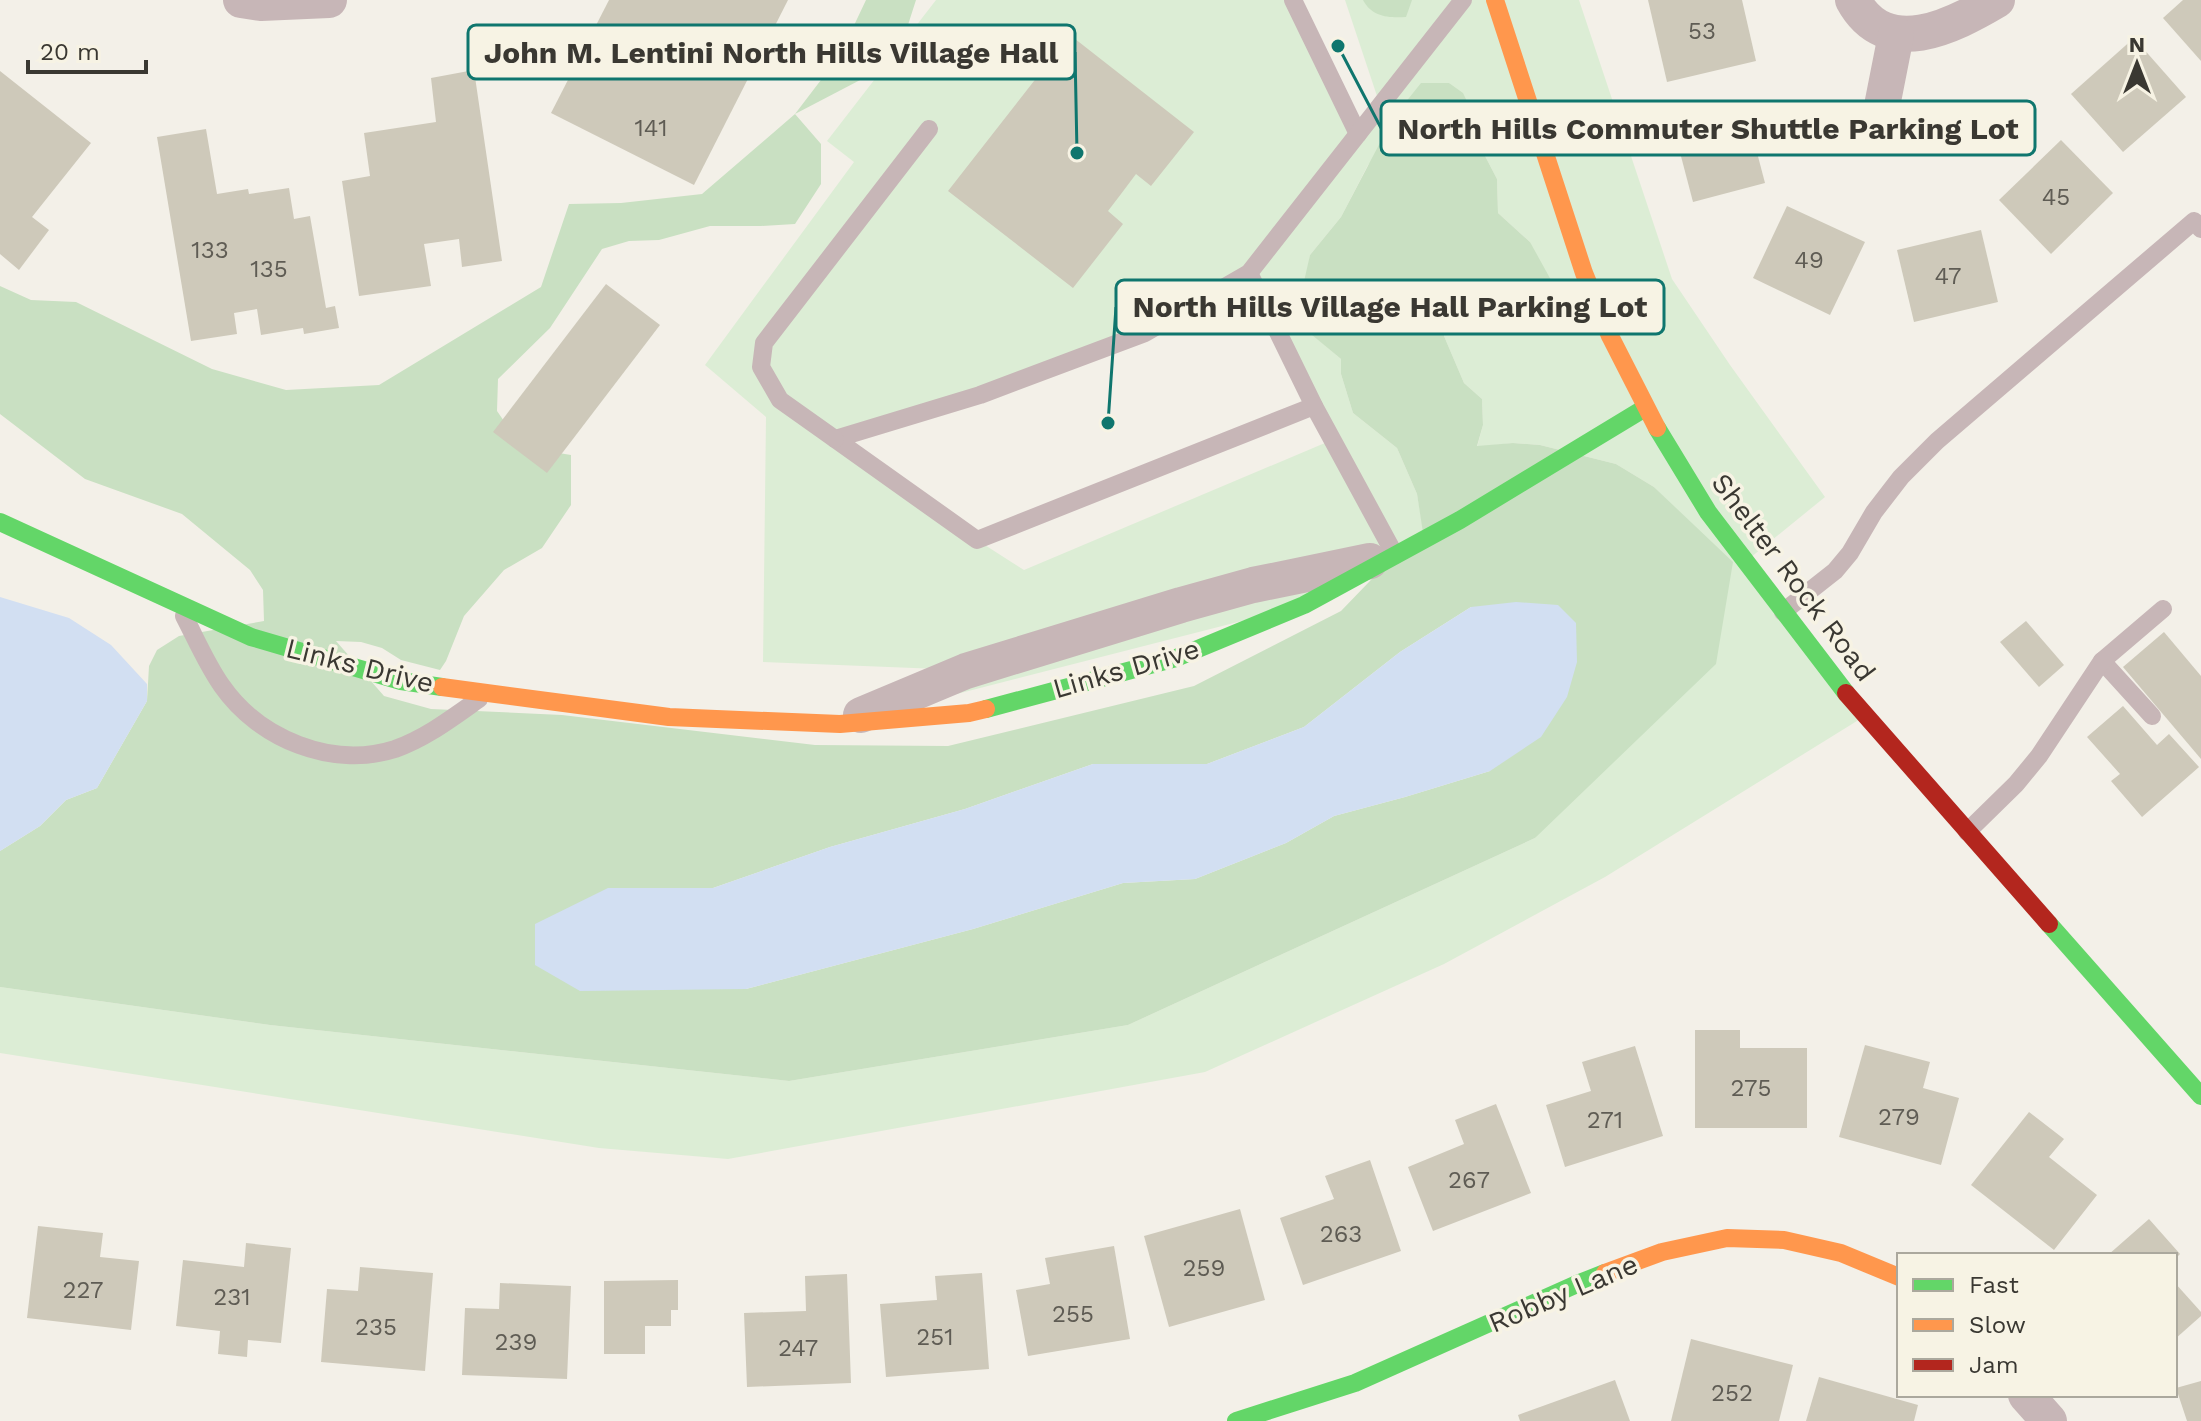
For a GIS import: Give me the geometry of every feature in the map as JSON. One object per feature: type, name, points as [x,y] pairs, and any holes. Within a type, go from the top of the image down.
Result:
[{"type":"street","points":[[241,0],[261,3],[329,0]]},
{"type":"street","name":"Shelter Rock Road","points":[[1495,0],[1584,273],[1645,408],[1684,475],[1708,512],[1854,703],[2201,1096]]},
{"type":"street","points":[[1853,0],[1858,10],[1879,28],[1896,35],[1935,30],[1997,0]]},
{"type":"street","points":[[1882,106],[1896,35]]},
{"type":"street","name":"Links Drive","points":[[0,522],[251,637],[401,681],[669,717],[840,724],[969,713],[1176,658],[1304,605],[1460,520],[1645,408]]},
{"type":"street","name":"Links Drive","points":[[840,724],[966,671],[1181,605],[1253,585],[1395,555]]},
{"type":"street","name":"Robby Lane","points":[[1236,1421],[1355,1383],[1591,1279],[1662,1252],[1727,1238],[1784,1240],[1841,1253],[1897,1276]]},
{"type":"street","points":[[2028,1397],[2049,1421]]},
{"type":"lane","points":[[1293,0],[1358,134]]},
{"type":"lane","points":[[835,439],[980,395],[1145,333],[1249,273],[1463,0]]},
{"type":"lane","points":[[929,129],[764,343],[761,367],[780,400],[977,540],[1314,406]]},
{"type":"lane","points":[[1783,612],[1835,571],[1901,477],[1937,441],[2194,221],[2201,229]]},
{"type":"lane","points":[[1249,273],[1314,406],[1395,555]]},
{"type":"lane","points":[[177,603],[221,685],[240,707],[264,727],[289,741],[326,754],[357,756],[393,749],[432,732],[487,693]]},
{"type":"lane","points":[[1967,832],[2016,784],[2039,756],[2102,661],[2163,609]]},
{"type":"lane","points":[[2102,661],[2152,716]]},
{"type":"green space","points":[[866,0],[916,0],[907,28],[864,78],[795,114],[840,55]]},
{"type":"green space","points":[[936,0],[1293,0],[1358,133],[1380,105],[1345,0],[1579,0],[1672,279],[1825,497],[1745,562],[1865,716],[1605,877],[1444,964],[1205,1072],[728,1159],[599,1148],[0,1053],[0,987],[270,1025],[789,1081],[1128,1025],[1535,838],[1732,563],[1654,487],[1616,464],[1540,445],[1513,443],[1477,447],[1483,425],[1482,399],[1464,383],[1444,336],[1449,308],[1514,334],[1541,328],[1548,317],[1530,242],[1498,213],[1497,179],[1484,154],[1476,120],[1449,83],[1368,165],[1341,217],[1310,255],[1301,325],[1341,359],[1341,374],[1353,413],[1397,448],[1417,494],[1425,539],[1304,605],[840,724],[964,670],[763,662],[766,417],[705,365],[854,162],[827,141]],"holes":[[[1248,273],[1332,440],[1024,570],[977,540],[840,440],[1145,333]]]},
{"type":"green space","points":[[1363,0],[1412,0],[1406,17],[1387,17],[1371,10]]},
{"type":"green space","points":[[1421,83],[1449,83],[1463,93],[1476,120],[1484,154],[1497,179],[1498,213],[1530,242],[1551,280],[1548,317],[1541,328],[1514,334],[1496,332],[1449,308],[1444,336],[1464,383],[1482,399],[1483,425],[1477,446],[1513,443],[1540,445],[1616,464],[1654,487],[1733,562],[1716,664],[1535,838],[1128,1025],[789,1081],[270,1025],[0,987],[0,851],[40,826],[66,800],[97,788],[147,701],[149,666],[157,650],[179,636],[264,621],[263,590],[250,570],[182,514],[85,479],[0,414],[0,286],[31,300],[76,302],[212,369],[286,390],[379,385],[541,287],[569,204],[621,203],[702,194],[795,114],[821,144],[821,184],[795,224],[710,226],[659,240],[629,241],[602,249],[550,328],[498,379],[497,411],[522,447],[571,455],[571,505],[542,548],[504,570],[464,616],[440,670],[401,660],[382,648],[361,642],[336,641],[384,696],[431,709],[562,715],[815,745],[948,746],[1194,686],[1341,611],[1395,555],[1424,539],[1417,494],[1397,448],[1353,413],[1341,374],[1341,359],[1300,325],[1300,299],[1310,255],[1341,217],[1393,118]],"holes":[[[1471,607],[1490,771],[1334,816],[1286,843],[1195,879],[1123,883],[973,929],[746,989],[608,888],[713,888],[830,847],[965,809],[1093,764],[1207,764],[1304,727],[1400,652]]]},
{"type":"water","points":[[0,597],[69,618],[111,645],[147,684],[147,701],[97,788],[66,800],[40,826],[0,851]]},
{"type":"water","points":[[1516,602],[1558,605],[1576,623],[1577,662],[1567,697],[1541,737],[1490,771],[1334,816],[1286,843],[1195,879],[1123,883],[973,929],[746,989],[580,991],[535,965],[535,924],[608,888],[713,888],[830,847],[965,809],[1093,764],[1207,764],[1304,727],[1400,652],[1471,607]]},
{"type":"building","points":[[609,0],[788,0],[694,185],[551,113]]},
{"type":"building","points":[[1648,0],[1742,0],[1756,61],[1667,82]]},
{"type":"building","points":[[2183,0],[2201,0],[2201,61],[2163,18]]},
{"type":"building","points":[[1070,35],[1194,132],[1151,186],[1136,174],[1108,211],[1123,224],[1073,288],[948,191]]},
{"type":"building","points":[[2134,38],[2186,97],[2123,152],[2071,94]]},
{"type":"building","points":[[474,70],[502,261],[462,267],[459,239],[424,244],[431,286],[359,296],[342,181],[370,176],[364,133],[436,122],[431,78]]},
{"type":"building","points":[[0,71],[91,143],[32,217],[49,230],[19,270],[0,254]]},
{"type":"building","points":[[1744,103],[1765,183],[1693,202],[1672,122]]},
{"type":"building","points":[[206,129],[217,194],[248,189],[249,194],[289,188],[294,219],[310,216],[326,308],[335,306],[339,328],[304,334],[303,328],[261,335],[257,309],[234,313],[237,334],[191,341],[157,137]]},
{"type":"building","points":[[2061,140],[2113,193],[2051,254],[1999,200]]},
{"type":"building","points":[[1787,206],[1865,242],[1830,315],[1753,278]]},
{"type":"building","points":[[1981,230],[1998,302],[1914,322],[1897,250]]},
{"type":"building","points":[[606,284],[660,325],[547,473],[493,432]]},
{"type":"building","points":[[2026,621],[2064,665],[2039,687],[2000,642]]},
{"type":"building","points":[[2164,632],[2201,676],[2201,759],[2123,667]]},
{"type":"building","points":[[2123,706],[2157,745],[2169,734],[2199,767],[2142,817],[2111,781],[2120,774],[2087,737]]},
{"type":"building","points":[[1695,1030],[1740,1030],[1740,1048],[1807,1048],[1807,1128],[1695,1128]]},
{"type":"building","points":[[1865,1045],[1930,1062],[1923,1088],[1959,1098],[1941,1165],[1839,1137]]},
{"type":"building","points":[[1635,1046],[1663,1136],[1565,1167],[1546,1105],[1591,1091],[1582,1062]]},
{"type":"building","points":[[1496,1104],[1531,1193],[1433,1231],[1408,1167],[1464,1144],[1455,1120]]},
{"type":"building","points":[[2029,1112],[2064,1139],[2049,1157],[2097,1195],[2054,1250],[1971,1185]]},
{"type":"building","points":[[1370,1160],[1401,1251],[1303,1285],[1280,1218],[1334,1199],[1325,1176]]},
{"type":"building","points":[[1240,1209],[1265,1300],[1169,1327],[1144,1236]]},
{"type":"building","points":[[2149,1219],[2180,1254],[2177,1257],[2177,1253],[2110,1253]]},
{"type":"building","points":[[38,1226],[103,1233],[100,1257],[139,1261],[131,1330],[27,1318]]},
{"type":"building","points":[[246,1243],[291,1248],[281,1343],[248,1340],[247,1357],[218,1354],[220,1331],[176,1326],[183,1260],[244,1267]]},
{"type":"building","points":[[1114,1246],[1130,1339],[1028,1356],[1016,1290],[1050,1284],[1045,1258]]},
{"type":"building","points":[[360,1267],[433,1273],[425,1371],[321,1362],[327,1289],[358,1291]]},
{"type":"building","points":[[982,1273],[989,1369],[886,1377],[880,1304],[937,1300],[935,1276]]},
{"type":"building","points":[[847,1274],[851,1383],[747,1387],[744,1313],[806,1311],[805,1276]]},
{"type":"building","points":[[678,1280],[678,1310],[671,1310],[671,1326],[645,1326],[645,1354],[604,1354],[604,1281]]},
{"type":"building","points":[[500,1283],[571,1286],[567,1379],[462,1375],[465,1308],[499,1309]]},
{"type":"building","points":[[2177,1285],[2201,1312],[2201,1316],[2177,1337]]},
{"type":"building","points":[[1691,1339],[1793,1365],[1779,1421],[1671,1421]]},
{"type":"building","points":[[1819,1377],[1918,1405],[1914,1421],[1806,1421]]},
{"type":"building","points":[[1615,1380],[1630,1421],[1520,1421],[1518,1415]]},
{"type":"building","points":[[2201,1381],[2201,1421],[2187,1421],[2177,1388]]},
{"type":"traffic: fast","points":[[986,709],[1176,658],[1304,605],[1460,520],[1645,408]]},
{"type":"traffic: fast","points":[[1657,428],[1708,512],[1846,693]]},
{"type":"traffic: fast","points":[[0,522],[251,637],[401,681],[442,687]]},
{"type":"traffic: fast","points":[[2049,924],[2201,1096]]},
{"type":"traffic: fast","points":[[1236,1421],[1355,1383],[1605,1273]]},
{"type":"traffic: slow","points":[[1495,0],[1584,273],[1610,336],[1657,428]]},
{"type":"traffic: slow","points":[[442,687],[669,717],[840,724],[986,709]]},
{"type":"traffic: slow","points":[[1605,1273],[1662,1252],[1727,1238],[1784,1240],[1841,1253],[1897,1276]]},
{"type":"traffic: jam","points":[[1846,693],[2049,924]]},
{"type":"place","name":"North Hills Commuter Shuttle Parking Lot","points":[[1338,46]]},
{"type":"place","name":"John M. Lentini North Hills Village Hall","points":[[1077,153]]},
{"type":"place","name":"North Hills Village Hall Parking Lot","points":[[1108,423]]}]
